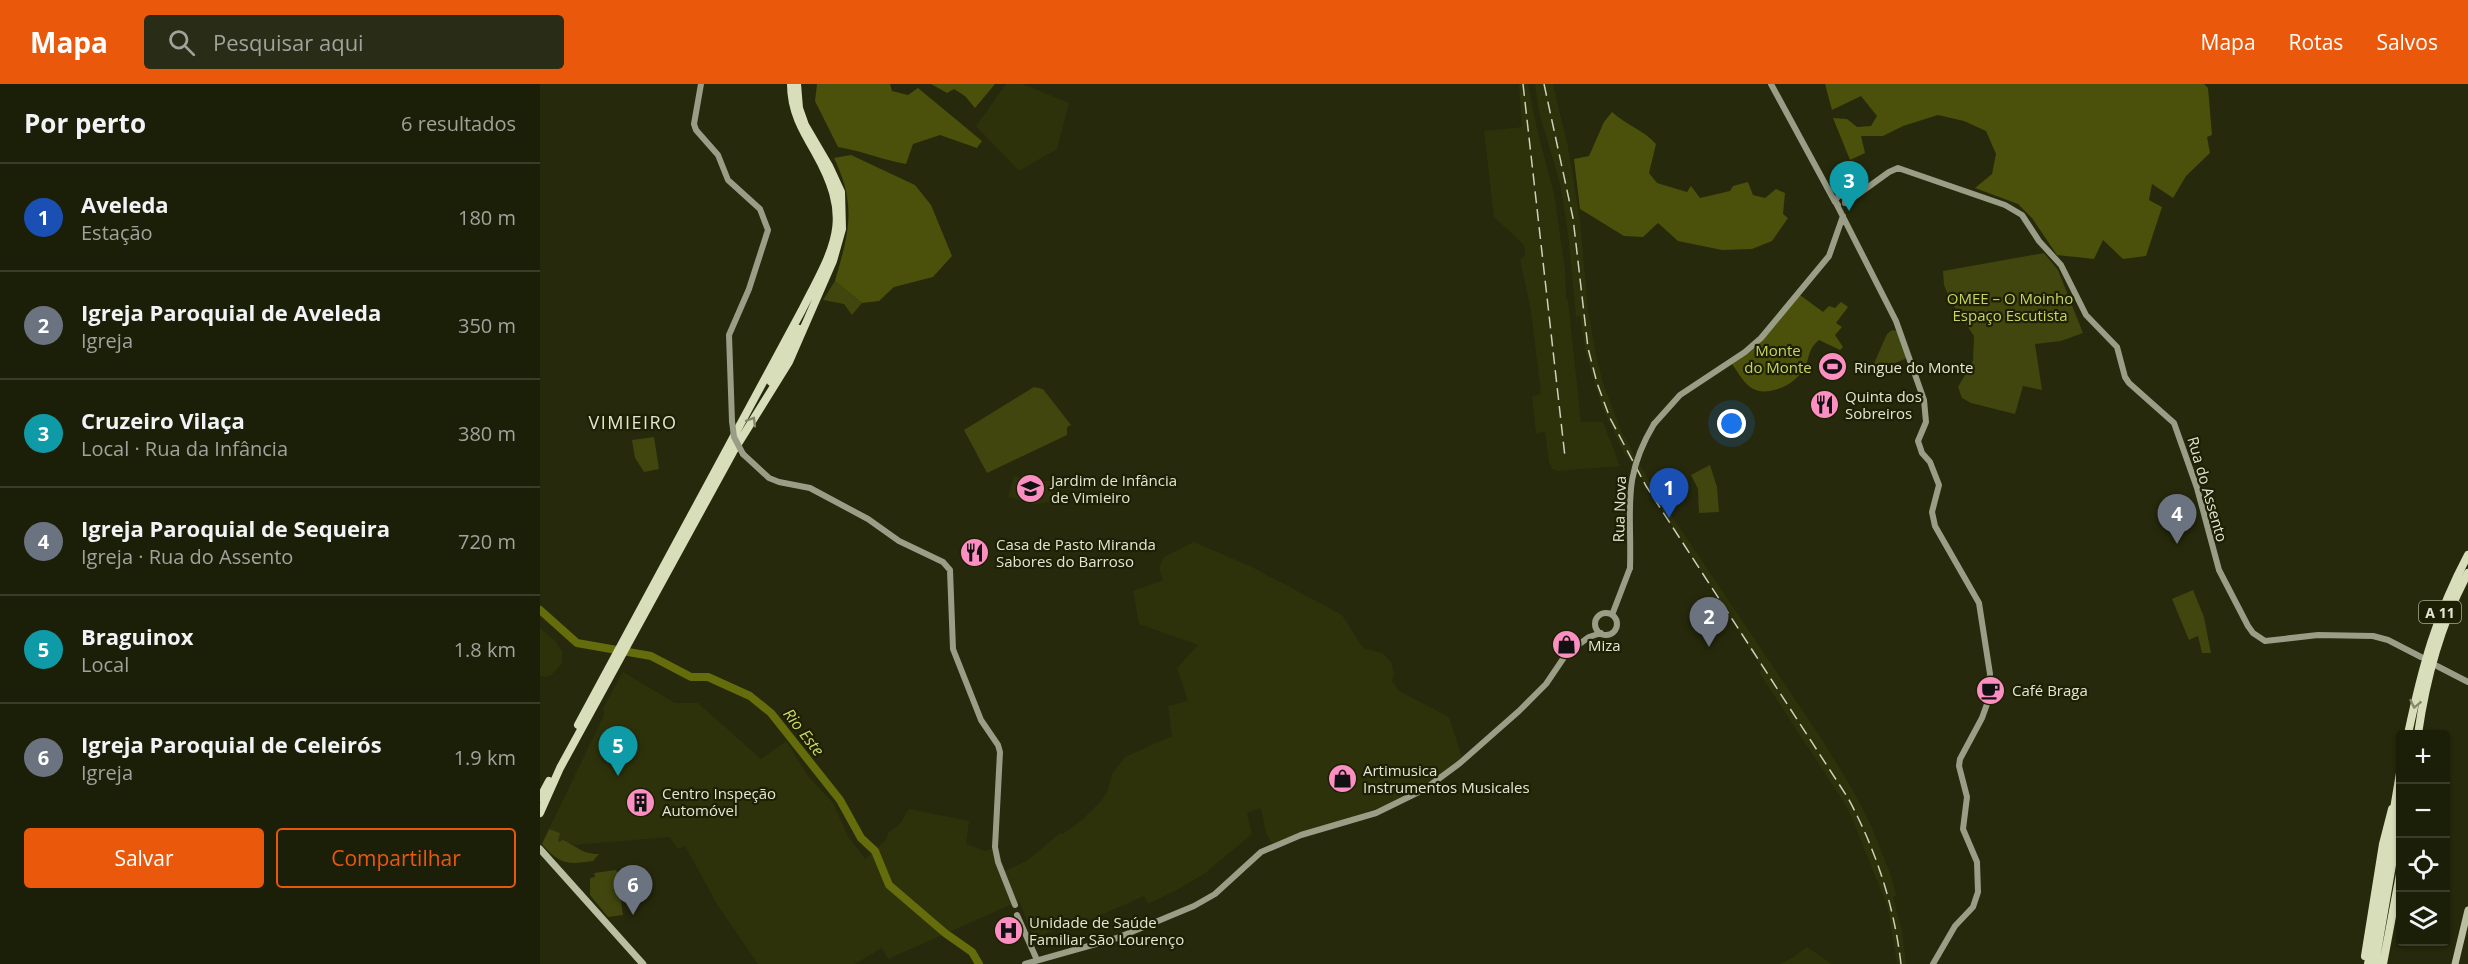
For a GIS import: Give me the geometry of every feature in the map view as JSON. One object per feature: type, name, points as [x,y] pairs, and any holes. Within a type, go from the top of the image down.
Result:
[{"type":"highway","points":[[540,798],[634,627],[802,310],[834,243],[838,214],[835,193],[824,168],[800,126],[794,111],[791,84]]},
{"type":"highway","points":[[634,627],[733,452],[789,362],[810,318],[839,244],[843,213],[841,192],[829,165],[805,125],[799,108],[797,84]]},
{"type":"highway","name":"A 11","points":[[2409,730],[2431,638],[2452,584],[2468,555]]},
{"type":"highway","name":"A 11","points":[[2419,730],[2429,675],[2439,640],[2468,573]]},
{"type":"highway","points":[[540,813],[589,710]]},
{"type":"highway","points":[[2366,964],[2383,844],[2398,784]]},
{"type":"highway","points":[[2379,964],[2397,838]]},
{"type":"highway","points":[[2379,964],[2396,867]]},
{"type":"highway","points":[[2379,964],[2396,891]]},
{"type":"main road","points":[[540,849],[643,964]]},
{"type":"main road","points":[[2455,964],[2468,910]]},
{"type":"street","points":[[701,84],[694,123],[696,130],[718,155],[728,180],[760,209],[768,230],[749,289],[729,335],[734,437],[743,454],[769,478],[810,488],[868,519],[899,541],[943,562],[950,570],[954,649],[981,720],[998,745],[1000,752],[995,847],[998,862],[1015,905],[1021,910],[1017,915],[1037,960]]},
{"type":"street","points":[[1771,84],[1826,183],[1896,321],[1926,409],[1926,422],[1918,441],[1939,485],[1932,512],[1935,526],[1979,603],[1989,674],[1987,704],[1960,759],[1959,766],[1967,797],[1963,829],[1977,862],[1978,892],[1973,908],[1955,926],[1933,964]]},
{"type":"street","name":"Rua do Assento","points":[[1845,204],[1898,168],[2005,205],[2022,215],[2039,241],[2061,265],[2086,315],[2117,347],[2129,383],[2174,423],[2197,488],[2219,570],[2248,626],[2259,639],[2265,641],[2318,635],[2373,636],[2388,639],[2421,657]]},
{"type":"street","points":[[1826,183],[1846,198],[1845,204],[1841,206],[1836,203]]},
{"type":"street","name":"Rua do Assento","points":[[1842,195],[1862,192]]},
{"type":"street","points":[[1836,203],[1837,196],[1842,195]]},
{"type":"street","name":"Rua Nova","points":[[1610,614],[1630,567],[1629,487],[1642,443],[1660,416],[1680,395],[1745,352],[1761,338],[1829,256],[1843,217],[1845,204]]},
{"type":"street","points":[[1025,964],[1118,938],[1194,906],[1215,894],[1262,852],[1301,835],[1377,813],[1437,781],[1519,711],[1546,684],[1567,653],[1588,636],[1598,616],[1610,614],[1616,622],[1615,629],[1610,634],[1601,633],[1588,636]]},
{"type":"street","points":[[1595,625],[1601,633]]},
{"type":"street","points":[[2437,666],[2468,682]]},
{"type":"shaded area","points":[[1006,84],[1023,84],[1069,103],[1057,149],[1019,171],[976,126]]},
{"type":"shaded area","points":[[1519,84],[1528,84],[1554,194],[1565,269],[1566,300],[1568,300],[1581,422],[1603,422],[1620,466],[1557,471],[1552,469],[1549,462],[1545,432],[1536,433],[1532,396],[1541,394],[1531,311],[1520,259],[1525,256],[1524,245],[1494,217],[1484,131],[1522,127]]},
{"type":"shaded area","points":[[1535,84],[1553,84],[1568,147],[1580,220],[1588,310],[1596,355],[1603,383],[1621,431],[1653,488],[1823,741],[1854,792],[1872,828],[1891,876],[1906,964],[1897,964],[1888,908],[1843,801],[1759,672],[1762,670],[1759,664],[1704,576],[1625,455],[1602,407],[1586,353],[1580,316],[1576,317],[1568,233],[1560,183],[1539,112]]},
{"type":"shaded area","name":"Jardim de Infância de Vimieiro","points":[[1014,476],[1029,481],[1051,481],[1051,502],[1035,504],[1008,497]]},
{"type":"shaded area","points":[[1194,542],[1252,567],[1342,615],[1363,648],[1382,653],[1391,662],[1394,675],[1392,681],[1399,691],[1449,717],[1462,757],[1434,781],[1399,801],[1272,844],[1266,833],[1261,808],[1247,813],[1252,834],[1204,874],[1148,904],[1144,896],[1074,927],[1072,922],[1034,939],[1019,901],[888,959],[882,948],[855,964],[758,964],[718,906],[685,846],[678,849],[669,837],[574,845],[564,840],[557,842],[560,833],[549,829],[604,715],[603,708],[623,672],[675,703],[698,703],[761,759],[786,741],[808,776],[833,803],[848,836],[865,859],[886,840],[888,833],[900,824],[909,809],[969,821],[966,844],[985,851],[998,847],[1005,871],[1028,860],[1060,833],[1063,834],[1082,820],[1101,801],[1108,790],[1112,774],[1125,757],[1172,736],[1168,706],[1188,701],[1177,668],[1198,645],[1139,624],[1133,591],[1163,580],[1159,568],[1164,557]]},
{"type":"shaded area","points":[[540,628],[555,641],[562,651],[562,662],[551,675],[545,677],[540,675]]},
{"type":"shaded area","points":[[1807,947],[1832,964],[1780,964],[1792,958]]},
{"type":"green space","points":[[817,84],[890,84],[892,91],[908,95],[918,88],[982,141],[977,148],[940,135],[913,144],[906,164],[838,147],[815,101]]},
{"type":"green space","points":[[931,84],[995,84],[975,108],[965,96],[954,89],[947,93]]},
{"type":"green space","points":[[1825,84],[2204,84],[2208,88],[2212,135],[2207,137],[2210,153],[2186,176],[2173,198],[2152,184],[2149,200],[2162,207],[2146,256],[2123,259],[2103,240],[2094,259],[2057,255],[2032,218],[2018,204],[1975,188],[1992,174],[1996,154],[1986,131],[1964,121],[1938,115],[1903,126],[1883,136],[1861,136],[1865,153],[1850,160],[1833,118],[1847,119],[1857,127],[1871,126],[1877,116],[1861,96],[1832,110]]},
{"type":"green space","points":[[1612,112],[1656,144],[1649,173],[1657,183],[1687,192],[1691,186],[1700,198],[1730,191],[1733,186],[1748,182],[1753,195],[1765,198],[1776,189],[1785,193],[1783,214],[1788,218],[1772,241],[1752,249],[1722,250],[1678,241],[1658,223],[1643,237],[1624,236],[1580,209],[1574,159],[1589,156],[1604,122]]},
{"type":"green space","points":[[851,155],[915,185],[931,205],[952,256],[933,277],[894,287],[879,301],[862,303],[835,281],[847,233],[848,205],[846,191],[834,158]]},
{"type":"green space","name":"OMEE – O Moinho Espaço Escutista","points":[[2044,253],[2058,270],[2083,333],[2061,341],[2035,344],[2042,390],[2023,386],[2015,414],[1971,403],[1962,398],[1958,387],[1973,361],[1974,336],[1951,302],[1944,285],[1943,271]]},
{"type":"green space","points":[[835,281],[862,303],[852,315],[844,304],[823,300]]},
{"type":"green space","name":"Monte do Monte","points":[[1800,295],[1823,312],[1829,306],[1835,308],[1841,302],[1848,307],[1836,323],[1842,327],[1835,335],[1843,347],[1840,350],[1819,340],[1797,378],[1782,388],[1765,392],[1757,391],[1745,382],[1732,364]]},
{"type":"green space","points":[[1892,330],[1897,331],[1907,358],[1872,373],[1887,334]]},
{"type":"green space","points":[[1034,387],[1043,389],[1071,425],[1067,427],[1067,435],[987,473],[964,430]]},
{"type":"green space","points":[[654,437],[659,469],[644,472],[635,458],[632,440]]},
{"type":"green space","points":[[1710,465],[1717,487],[1719,512],[1699,513],[1698,489],[1691,475]]},
{"type":"green space","points":[[2193,590],[2204,617],[2211,653],[2202,653],[2198,636],[2189,640],[2172,599]]},
{"type":"green space","points":[[549,829],[560,833],[558,842],[563,840],[584,851],[599,854],[593,861],[564,862],[553,856],[542,844]]},
{"type":"green space","points":[[616,870],[617,872],[623,871],[622,877],[625,880],[618,881],[618,883],[625,883],[623,888],[626,890],[620,892],[623,915],[608,917],[590,895],[590,878],[595,877],[594,873]]},
{"type":"waterway","name":"Rio Este","points":[[540,610],[577,643],[651,656],[691,677],[708,677],[750,696],[771,713],[840,800],[861,838],[875,851],[889,885],[945,933],[972,952],[979,964]]},
{"type":"railway","points":[[1523,84],[1565,457]]},
{"type":"railway","points":[[1544,84],[1573,218],[1588,348],[1597,383],[1610,418],[1646,486],[1848,798],[1867,838],[1889,899],[1901,964]]},
{"type":"place","name":"Cruzeiro Vilaça","points":[[1849,211]]},
{"type":"place","name":"Ringue do Monte","points":[[1833,367]]},
{"type":"place","name":"Quinta dos Sobreiros","points":[[1824,405]]},
{"type":"place","name":"Jardim de Infância de Vimieiro","points":[[1030,489]]},
{"type":"place","name":"Aveleda","points":[[1669,518]]},
{"type":"place","name":"Igreja Paroquial de Sequeira","points":[[2177,544]]},
{"type":"place","name":"Casa de Pasto Miranda Sabores do Barroso","points":[[975,553]]},
{"type":"place","name":"Miza","points":[[1567,645]]},
{"type":"place","name":"Igreja Paroquial de Aveleda","points":[[1709,647]]},
{"type":"place","name":"Café Braga","points":[[1991,690]]},
{"type":"place","name":"Braguinox","points":[[618,776]]},
{"type":"place","name":"Artimusica Instrumentos Musicales","points":[[1342,779]]},
{"type":"place","name":"Centro Inspeção Automóvel","points":[[641,802]]},
{"type":"place","name":"Igreja Paroquial de Celeirós","points":[[633,915]]},
{"type":"place","name":"Unidade de Saúde Familiar São Lourenço","points":[[1008,931]]},
{"type":"district","name":"VIMIEIRO","points":[[633,422]]}]
